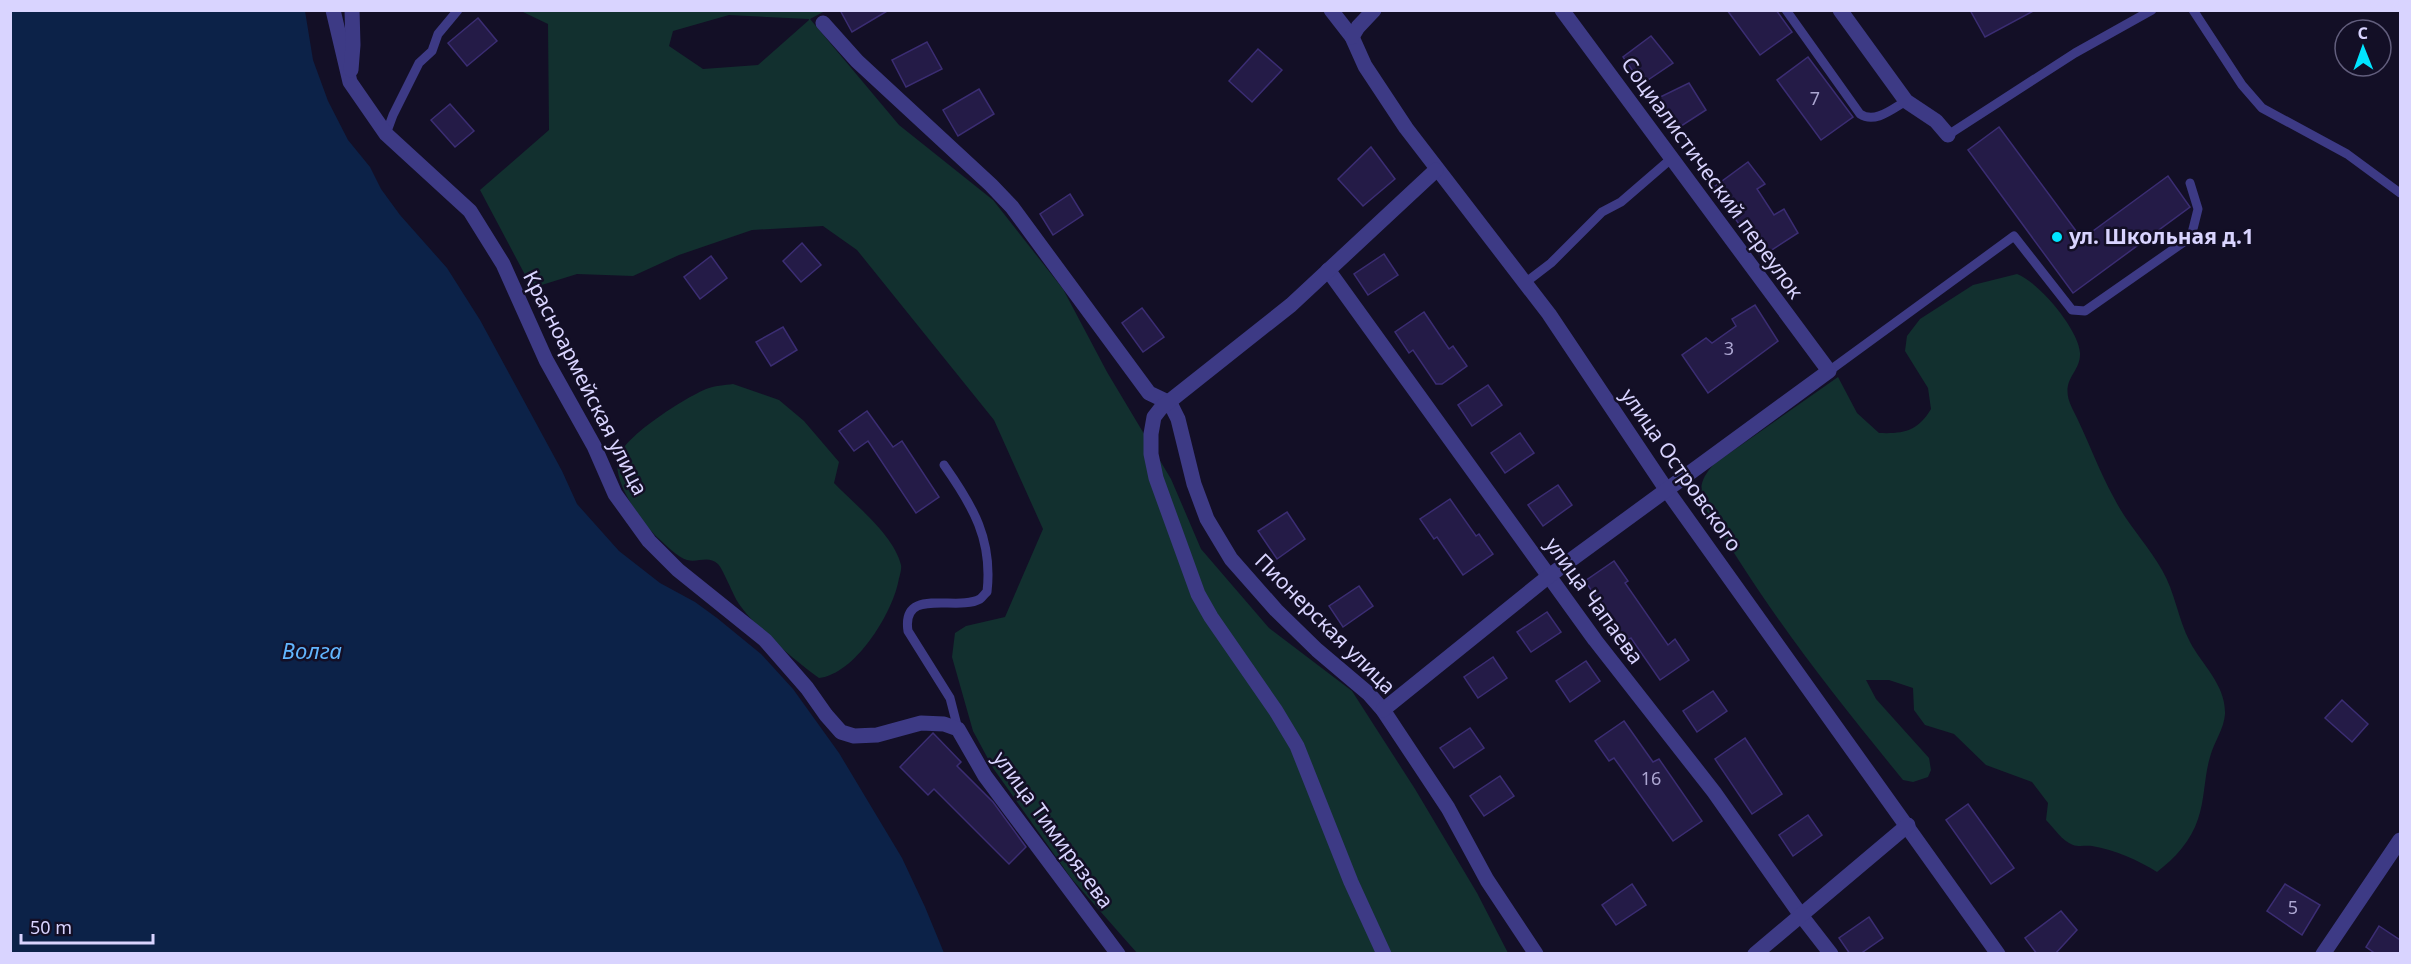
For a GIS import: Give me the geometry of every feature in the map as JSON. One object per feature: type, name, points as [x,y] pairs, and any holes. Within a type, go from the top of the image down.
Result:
[{"type":"street","points":[[333,10],[350,82]]},
{"type":"street","points":[[350,82],[353,45],[352,10]]},
{"type":"street","name":"улица Островского","points":[[1331,10],[1353,37],[1365,66],[1436,170],[1549,314],[1666,489],[1998,954]]},
{"type":"street","points":[[1353,37],[1358,27],[1374,10]]},
{"type":"street","name":"Социалистический переулок","points":[[1562,10],[1828,371]]},
{"type":"street","points":[[1840,10],[1906,101],[1936,121],[1948,135]]},
{"type":"street","points":[[823,23],[857,61],[1012,207],[1149,393],[1170,403]]},
{"type":"street","name":"Красноармейская улица","points":[[350,82],[386,134],[470,211],[502,264],[546,360],[594,446],[615,494],[649,541],[678,570],[765,640],[842,732],[854,736],[877,735],[921,723],[944,724],[958,729]]},
{"type":"street","points":[[1384,954],[1297,746],[1276,711],[1211,617],[1189,571],[1156,478],[1151,434],[1154,417],[1161,408],[1291,305],[1436,170]]},
{"type":"street","name":"улица Чапаева","points":[[1328,270],[1595,640],[1714,792],[1831,954]]},
{"type":"street","points":[[1383,710],[1549,576],[1828,371]]},
{"type":"street","name":"Пионерская улица","points":[[1170,403],[1178,419],[1184,449],[1204,510],[1231,559],[1276,610],[1317,650],[1369,694],[1383,710],[1448,808],[1487,880],[1536,954]]},
{"type":"street","name":"улица Тимирязева","points":[[958,729],[985,776],[1118,954]]},
{"type":"street","points":[[1755,954],[1908,825]]},
{"type":"street","points":[[2323,954],[2400,840]]},
{"type":"lane","points":[[386,134],[419,63],[432,51],[438,34],[458,10]]},
{"type":"lane","points":[[1786,10],[1860,114],[1866,118],[1878,117],[1906,101]]},
{"type":"lane","points":[[1948,135],[2075,53],[2152,10]]},
{"type":"lane","points":[[2193,10],[2242,85],[2262,108],[2347,153],[2400,193]]},
{"type":"lane","points":[[1525,283],[1551,263],[1602,212],[1621,202],[1671,158]]},
{"type":"lane","points":[[1828,371],[2014,236],[2072,310],[2085,311],[2191,237],[2198,209],[2190,183]]},
{"type":"lane","points":[[945,465],[976,514],[984,545],[987,592],[979,599],[966,603],[919,605],[911,611],[906,620],[908,631],[950,699],[958,729]]},
{"type":"green space","points":[[521,11],[825,11],[810,19],[899,125],[993,200],[1063,289],[1107,372],[1171,479],[1201,549],[1269,628],[1352,691],[1415,789],[1477,893],[1508,953],[1137,953],[1071,878],[993,768],[973,731],[952,657],[955,633],[966,626],[1005,617],[1043,529],[994,420],[857,250],[823,226],[752,230],[679,255],[633,276],[577,274],[532,288],[480,190],[549,130],[548,24]],"holes":[[[729,15],[809,19],[758,65],[703,69],[669,46],[673,31]]]},
{"type":"green space","points":[[2017,274],[2036,286],[2046,296],[2073,332],[2080,353],[2067,390],[2072,408],[2119,508],[2166,578],[2190,642],[2222,694],[2224,720],[2210,757],[2198,819],[2182,848],[2157,872],[2118,853],[2069,843],[2046,820],[2048,803],[2032,782],[1986,765],[1954,734],[1925,725],[1914,710],[1913,688],[1889,680],[1866,680],[1876,699],[1929,758],[1931,770],[1928,777],[1913,782],[1903,780],[1795,643],[1712,521],[1702,497],[1701,487],[1714,464],[1838,377],[1857,413],[1879,433],[1903,432],[1915,427],[1931,409],[1928,388],[1905,351],[1907,336],[1920,319],[1973,285]]},
{"type":"green space","points":[[733,384],[779,400],[804,421],[839,462],[834,483],[891,543],[901,565],[894,596],[879,626],[858,655],[846,666],[832,674],[819,678],[765,633],[739,604],[718,564],[710,560],[687,560],[668,547],[651,531],[637,512],[619,479],[618,458],[631,439],[643,429],[696,394],[709,388]]},
{"type":"water","name":"Волга","points":[[10,11],[305,11],[313,60],[328,101],[348,140],[370,167],[381,189],[400,215],[447,268],[480,320],[562,471],[577,504],[619,551],[660,583],[695,602],[717,618],[761,654],[793,689],[839,753],[902,858],[944,953],[11,953]]},
{"type":"building","points":[[840,10],[889,10],[852,32]]},
{"type":"building","points":[[1727,10],[1776,10],[1792,32],[1760,55]]},
{"type":"building","points":[[1970,10],[2035,10],[1985,37]]},
{"type":"building","points":[[478,18],[497,41],[467,66],[448,43]]},
{"type":"building","points":[[1651,36],[1673,63],[1642,84],[1623,57]]},
{"type":"building","points":[[927,42],[942,69],[906,87],[892,60]]},
{"type":"building","points":[[1258,49],[1282,70],[1252,102],[1229,81]]},
{"type":"building","points":[[1808,57],[1853,117],[1821,140],[1777,80]]},
{"type":"building","points":[[1689,83],[1706,110],[1675,130],[1654,100]]},
{"type":"building","points":[[979,89],[994,114],[958,136],[943,110]]},
{"type":"building","points":[[450,104],[474,131],[455,147],[431,120]]},
{"type":"building","points":[[1999,127],[2082,239],[2168,176],[2190,207],[2073,293],[1968,150]]},
{"type":"building","points":[[1371,147],[1395,179],[1363,206],[1338,179]]},
{"type":"building","points":[[1748,162],[1765,184],[1757,189],[1774,215],[1784,209],[1798,233],[1761,257],[1714,187]]},
{"type":"building","points":[[1070,194],[1083,215],[1053,235],[1040,214]]},
{"type":"building","points":[[802,243],[821,265],[801,282],[783,261]]},
{"type":"building","points":[[1384,254],[1398,275],[1368,295],[1354,274]]},
{"type":"building","points":[[711,256],[727,278],[700,299],[684,277]]},
{"type":"building","points":[[1755,305],[1778,341],[1708,393],[1682,355],[1706,338],[1712,343],[1736,326],[1732,319]]},
{"type":"building","points":[[1142,308],[1164,337],[1143,352],[1122,323]]},
{"type":"building","points":[[1424,312],[1449,349],[1453,346],[1467,366],[1442,384],[1436,384],[1413,350],[1409,353],[1395,332]]},
{"type":"building","points":[[783,327],[797,350],[771,366],[756,342]]},
{"type":"building","points":[[1488,385],[1502,405],[1472,426],[1458,405]]},
{"type":"building","points":[[867,411],[893,447],[902,441],[939,497],[916,513],[868,441],[854,451],[839,431]]},
{"type":"building","points":[[1520,433],[1534,453],[1505,473],[1491,453]]},
{"type":"building","points":[[1558,485],[1572,505],[1543,526],[1528,505]]},
{"type":"building","points":[[1450,499],[1476,536],[1479,534],[1493,554],[1463,575],[1437,537],[1434,539],[1420,519]]},
{"type":"building","points":[[1287,512],[1305,539],[1277,559],[1258,531]]},
{"type":"building","points":[[1614,561],[1628,581],[1625,583],[1668,645],[1675,639],[1689,660],[1660,680],[1631,638],[1623,643],[1609,623],[1612,621],[1585,581]]},
{"type":"building","points":[[1359,586],[1373,606],[1343,627],[1329,606]]},
{"type":"building","points":[[1547,612],[1561,632],[1531,652],[1517,632]]},
{"type":"building","points":[[1493,657],[1507,678],[1478,698],[1464,677]]},
{"type":"building","points":[[1586,661],[1600,681],[1570,702],[1556,681]]},
{"type":"building","points":[[1713,691],[1727,711],[1697,732],[1683,711]]},
{"type":"building","points":[[2342,700],[2368,724],[2352,742],[2325,718]]},
{"type":"building","points":[[1624,721],[1653,762],[1659,759],[1702,821],[1673,841],[1614,758],[1609,761],[1595,741]]},
{"type":"building","points":[[1470,728],[1484,748],[1454,768],[1440,748]]},
{"type":"building","points":[[933,733],[961,762],[957,766],[993,802],[1026,847],[1009,864],[934,789],[928,795],[900,767]]},
{"type":"building","points":[[1745,738],[1782,794],[1752,814],[1715,759]]},
{"type":"building","points":[[1500,776],[1514,796],[1484,816],[1470,796]]},
{"type":"building","points":[[1968,804],[2014,868],[1991,884],[1946,820]]},
{"type":"building","points":[[1808,815],[1822,835],[1793,856],[1779,835]]},
{"type":"building","points":[[1632,884],[1646,905],[1616,925],[1602,905]]},
{"type":"building","points":[[2285,884],[2320,905],[2302,935],[2267,911]]},
{"type":"building","points":[[2061,911],[2077,930],[2055,954],[2037,954],[2025,938]]},
{"type":"building","points":[[1869,917],[1883,938],[1860,954],[1850,954],[1839,938]]},
{"type":"building","points":[[2379,926],[2400,940],[2400,954],[2376,954],[2366,947]]},
{"type":"place","name":"ул. Школьная д.1","points":[[2057,237]]}]
